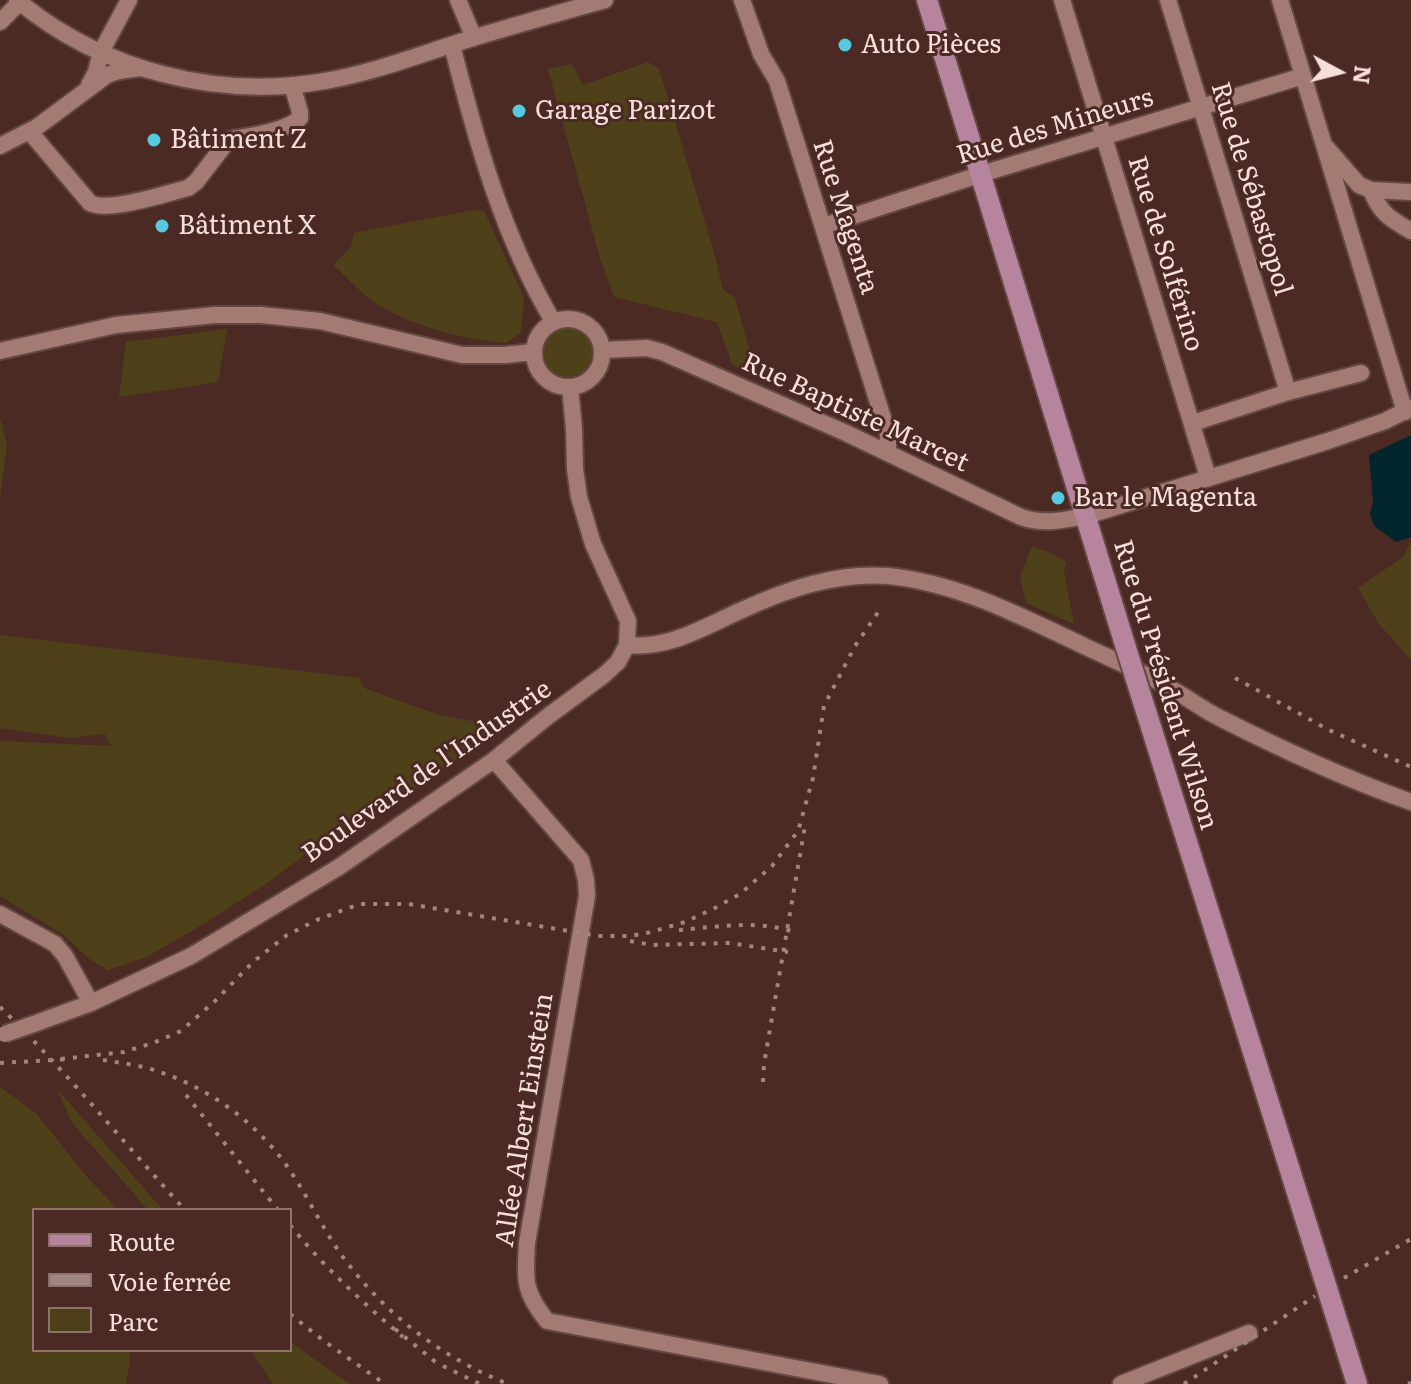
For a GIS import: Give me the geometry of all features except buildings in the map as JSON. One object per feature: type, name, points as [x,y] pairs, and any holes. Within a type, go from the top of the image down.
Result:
[{"type":"main road","name":"Rue du Président Wilson","points":[[927,0],[1357,1384]]},
{"type":"street","points":[[86,90],[96,72],[101,52],[129,0]]},
{"type":"street","points":[[458,0],[474,38]]},
{"type":"street","points":[[0,22],[18,1],[57,28],[101,52],[140,68],[219,84],[292,85],[371,71],[605,0]]},
{"type":"street","name":"Rue Magenta","points":[[742,0],[761,54],[777,81],[888,434],[888,452]]},
{"type":"street","name":"Rue de Solférino","points":[[1062,0],[1208,477]]},
{"type":"street","name":"Rue de Sébastopol","points":[[1168,0],[1288,392]]},
{"type":"street","points":[[1280,0],[1322,143],[1408,410]]},
{"type":"street","points":[[452,45],[500,209],[531,281],[553,321]]},
{"type":"street","points":[[0,146],[30,132],[107,75],[140,68]]},
{"type":"street","name":"Rue des Mineurs","points":[[823,226],[980,174],[1303,76]]},
{"type":"street","points":[[30,132],[90,203],[96,206],[122,204],[188,188],[232,139],[295,124],[300,112],[292,85]]},
{"type":"street","points":[[1322,143],[1365,188],[1378,208],[1411,231]]},
{"type":"street","points":[[1339,197],[1365,188],[1411,192]]},
{"type":"street","points":[[0,351],[116,325],[215,315],[261,315],[320,321],[462,355],[533,352]]},
{"type":"street","points":[[564,318],[586,323],[600,340],[602,350],[602,359],[594,376],[587,382],[570,387],[561,387],[544,378],[538,370],[533,352],[539,334],[553,321],[564,318]]},
{"type":"street","name":"Rue Baptiste Marcet","points":[[602,350],[654,349],[888,452],[1034,522],[1047,523],[1086,516],[1328,441],[1408,410]]},
{"type":"street","points":[[1193,423],[1288,392],[1361,373]]},
{"type":"street","points":[[570,387],[579,497],[593,544],[628,621],[627,645],[667,643],[811,583],[887,576],[939,585],[1014,613],[1173,689],[1240,728],[1335,772],[1411,802]]},
{"type":"street","name":"Boulevard de l'Industrie","points":[[2,1035],[91,1003],[191,956],[328,874],[494,760],[604,675],[618,662],[627,645]]},
{"type":"street","name":"Allée Albert Einstein","points":[[494,760],[581,860],[586,880],[587,896],[527,1243],[525,1279],[532,1303],[547,1321],[880,1384]]},
{"type":"street","points":[[0,914],[55,944],[91,1003]]},
{"type":"street","points":[[1121,1384],[1249,1333]]},
{"type":"green space","points":[[648,62],[659,69],[723,289],[735,298],[757,378],[732,364],[717,322],[614,297],[600,258],[548,69],[572,64],[583,85]]},
{"type":"green space","points":[[473,210],[484,211],[524,298],[521,332],[506,343],[441,331],[395,314],[368,297],[333,265],[351,247],[354,233]]},
{"type":"green space","points":[[558,328],[578,328],[592,342],[592,362],[578,376],[558,376],[544,362],[544,342]]},
{"type":"green space","points":[[227,329],[218,382],[119,397],[126,342]]},
{"type":"green space","points":[[0,417],[7,445],[0,498]]},
{"type":"green space","points":[[1411,541],[1411,660],[1379,624],[1358,588],[1403,557]]},
{"type":"green space","points":[[1032,546],[1066,562],[1064,573],[1074,624],[1026,603],[1020,577]]},
{"type":"green space","points":[[0,635],[359,678],[364,688],[439,715],[504,727],[380,810],[319,844],[269,882],[205,923],[147,957],[108,970],[91,960],[61,933],[0,896],[0,741],[111,746],[105,734],[69,738],[0,728]]},
{"type":"green space","points":[[0,1087],[36,1113],[85,1175],[116,1208],[32,1208],[32,1352],[129,1352],[130,1362],[126,1384],[0,1384]]},
{"type":"green space","points":[[57,1089],[161,1208],[146,1208],[72,1123]]},
{"type":"green space","points":[[292,1343],[350,1384],[273,1384],[252,1352],[292,1352]]},
{"type":"water","points":[[1411,435],[1411,537],[1396,542],[1374,526],[1370,514],[1373,502],[1369,455]]},
{"type":"railway","points":[[61,1059],[124,1052],[181,1031],[253,962],[287,935],[360,904],[409,904],[598,936],[630,936],[651,932],[685,922],[713,909],[740,894],[772,866],[798,831],[813,778],[824,706],[855,646],[881,608]]},
{"type":"railway","points":[[1235,678],[1329,730],[1411,767]]},
{"type":"railway","points":[[763,1082],[805,826]]},
{"type":"railway","points":[[679,930],[749,925],[791,931]]},
{"type":"railway","points":[[630,941],[652,945],[730,943],[788,952]]},
{"type":"railway","points":[[0,1007],[71,1081],[183,1208]]},
{"type":"railway","points":[[0,1063],[71,1059]]},
{"type":"railway","points":[[103,1060],[144,1067],[177,1078],[232,1110],[279,1155],[341,1254],[382,1302],[441,1349],[508,1384]]},
{"type":"railway","points":[[186,1095],[276,1208]]},
{"type":"railway","points":[[292,1227],[344,1284],[403,1337]]},
{"type":"railway","points":[[1344,1278],[1411,1239]]},
{"type":"railway","points":[[1184,1384],[1315,1296]]},
{"type":"railway","points":[[292,1316],[385,1384]]},
{"type":"railway","points":[[395,1329],[438,1364]]},
{"type":"railway","points":[[443,1366],[480,1384]]},
{"type":"place","name":"Auto Pièces","points":[[845,45]]},
{"type":"place","name":"Garage Parizot","points":[[519,111]]},
{"type":"place","name":"Bâtiment Z","points":[[154,140]]},
{"type":"place","name":"Bâtiment X","points":[[162,226]]},
{"type":"place","name":"Bar le Magenta","points":[[1058,498]]}]
